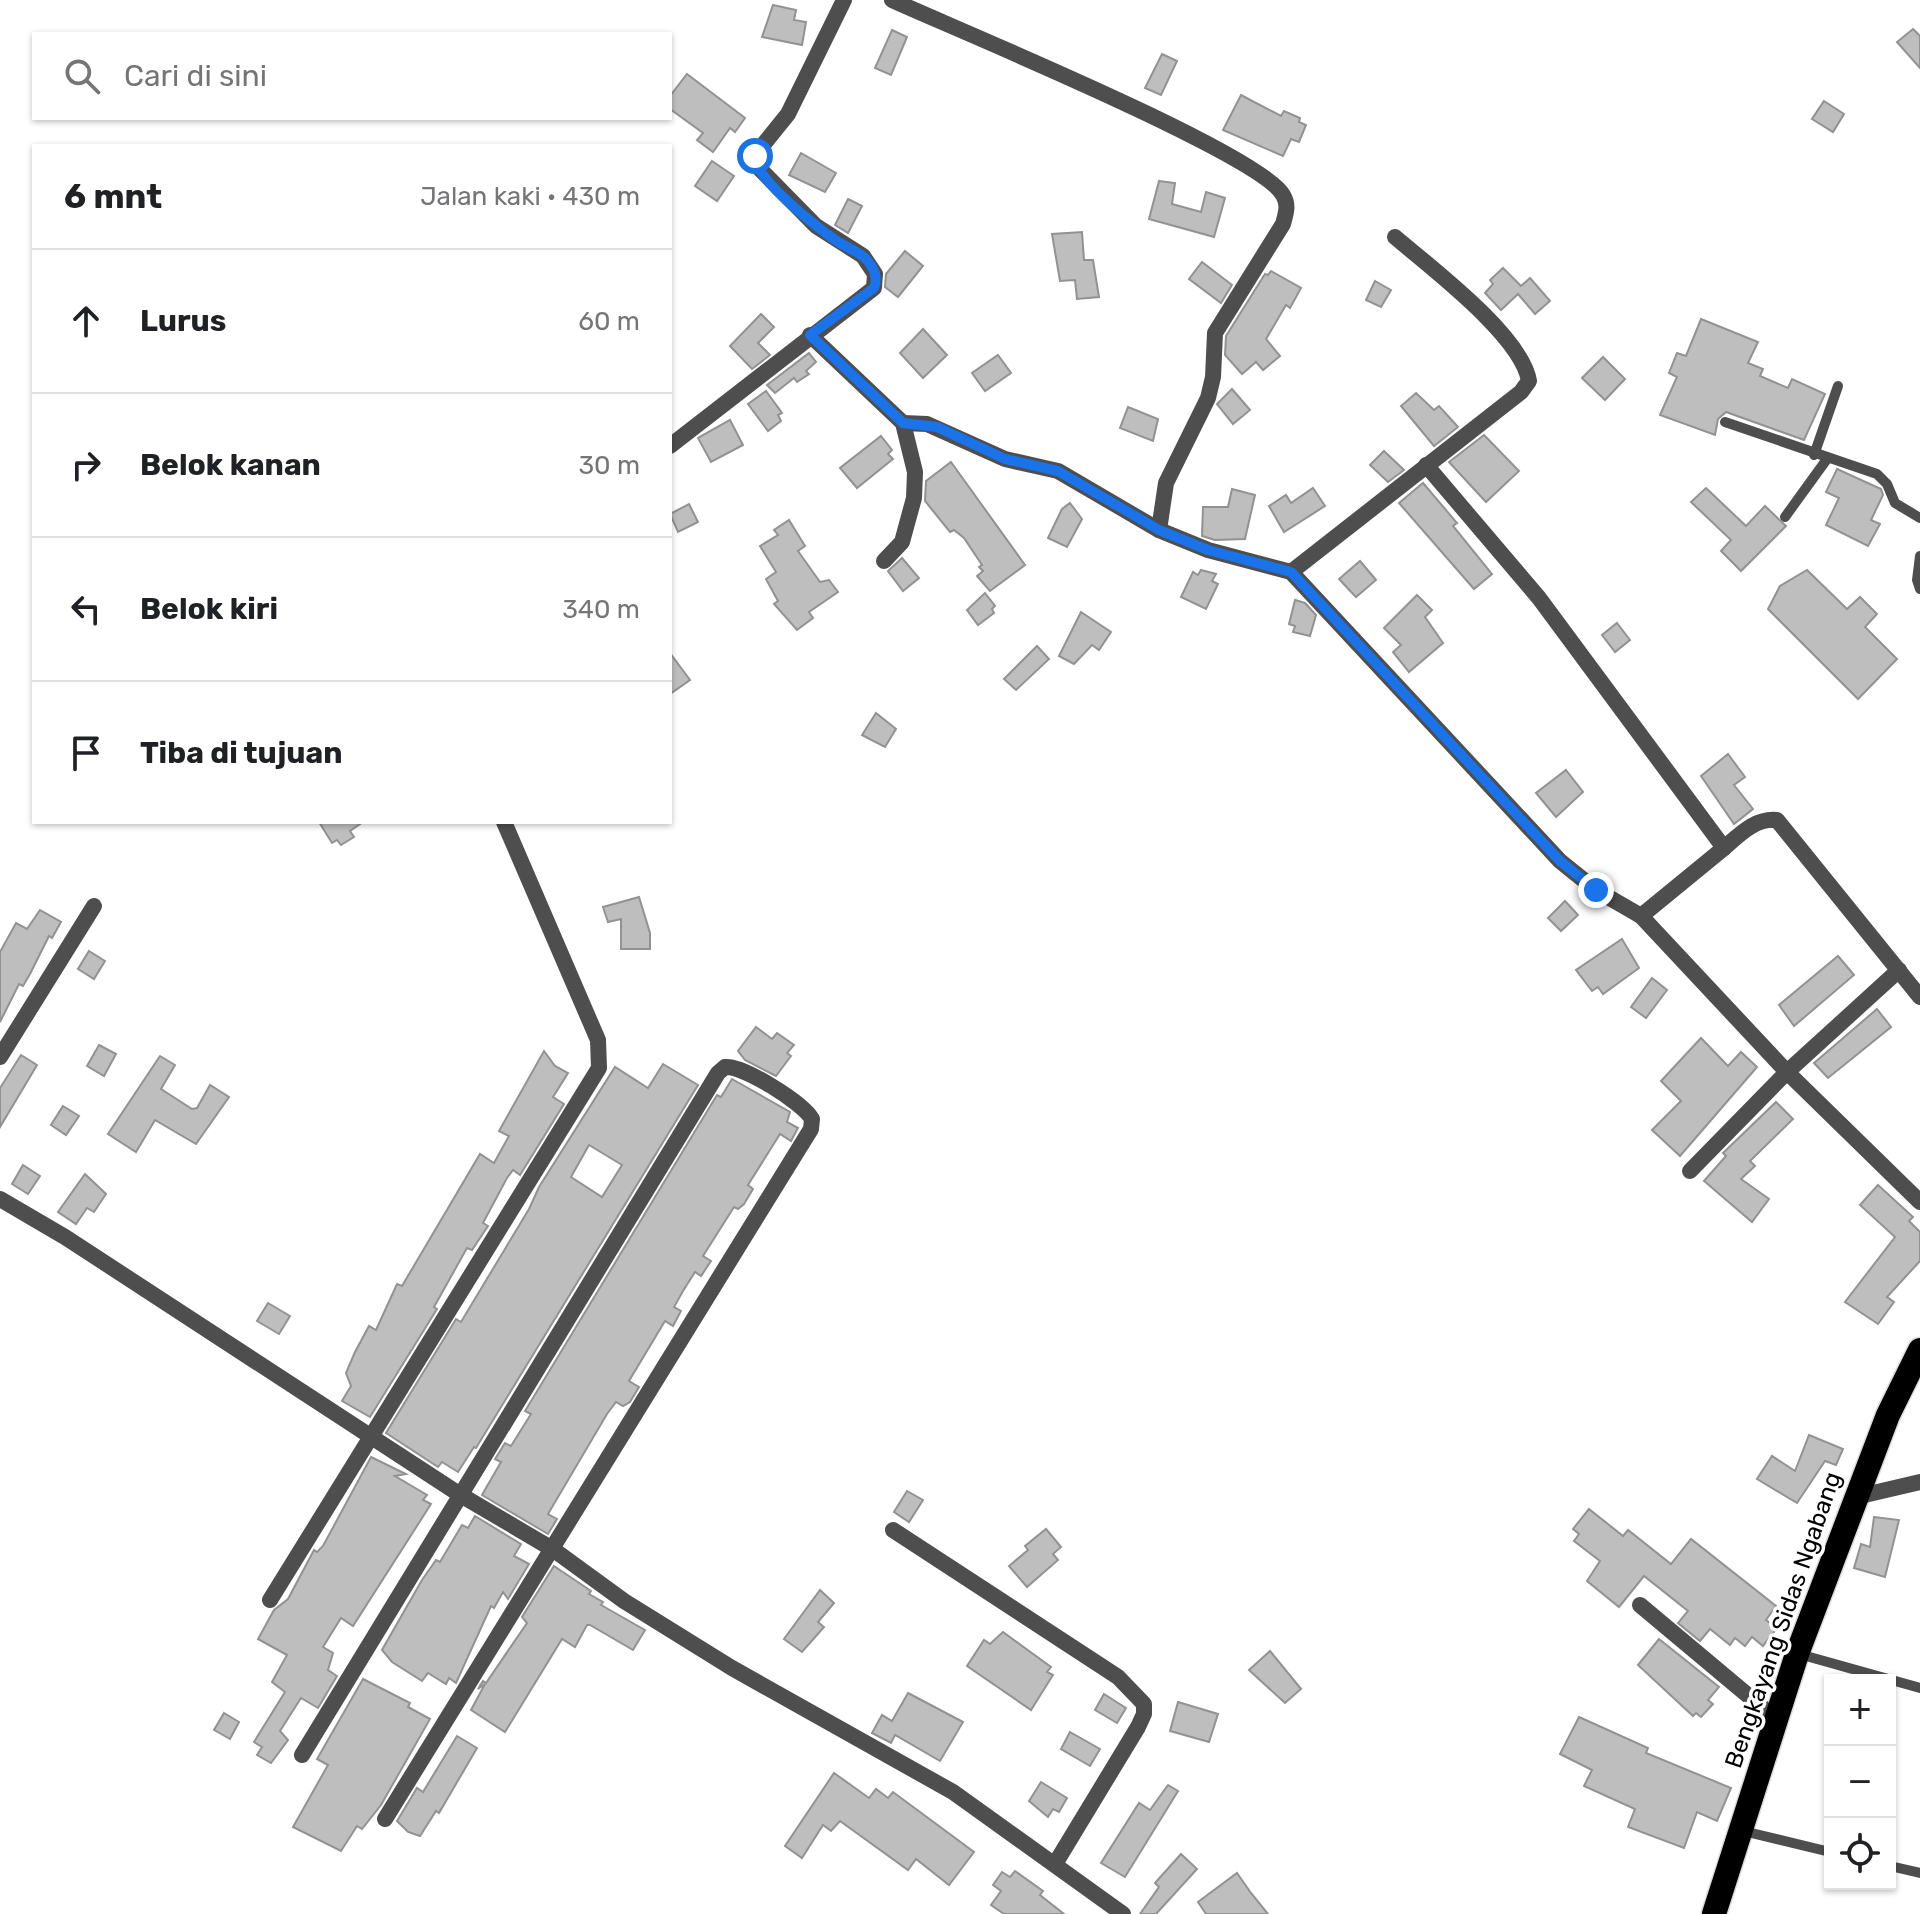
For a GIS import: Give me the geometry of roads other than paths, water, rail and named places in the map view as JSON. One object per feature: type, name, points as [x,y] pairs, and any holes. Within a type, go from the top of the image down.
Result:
[{"type":"highway","name":"Bengkayang Sidas Ngabang","points":[[1714,1914],[1797,1654],[1888,1415],[1920,1350]]},
{"type":"street","points":[[672,444],[874,288],[875,274],[863,256],[816,226],[754,163],[759,150],[788,114],[844,0]]},
{"type":"street","points":[[892,0],[1221,151],[1271,181],[1283,194],[1288,207],[1283,224],[1215,333],[1213,377],[1208,398],[1166,483],[1159,530]]},
{"type":"street","points":[[1291,572],[1521,392],[1529,381],[1520,360],[1495,326],[1395,237]]},
{"type":"street","points":[[810,335],[903,423],[915,472],[914,498],[902,542],[884,561]]},
{"type":"street","points":[[903,423],[937,427],[1005,459],[1058,471],[1159,530],[1208,550],[1291,572],[1560,861],[1596,890],[1641,916],[1787,1072],[1920,1202]]},
{"type":"street","points":[[1426,465],[1539,598],[1724,848]]},
{"type":"street","points":[[1641,916],[1749,826],[1765,819],[1777,820],[1920,997]]},
{"type":"street","points":[[270,1600],[599,1068],[598,1040],[505,824]]},
{"type":"street","points":[[0,1057],[94,906]]},
{"type":"street","points":[[1690,1171],[1787,1072],[1899,970]]},
{"type":"street","points":[[302,1755],[711,1083],[725,1067],[738,1068],[803,1107],[812,1119],[811,1129],[554,1550],[385,1819]]},
{"type":"street","points":[[0,1199],[65,1237],[459,1494],[554,1550],[624,1601],[732,1668],[953,1792],[1123,1914]]},
{"type":"street","points":[[1856,1497],[1920,1482]]},
{"type":"street","points":[[893,1530],[1118,1677],[1144,1704],[1144,1714],[1138,1727],[1055,1864]]},
{"type":"street","points":[[1640,1605],[1775,1718]]},
{"type":"lane","points":[[1814,455],[1838,386]]},
{"type":"lane","points":[[1725,422],[1814,455],[1877,474],[1887,484],[1890,499],[1920,518]]},
{"type":"lane","points":[[1785,517],[1827,459]]},
{"type":"lane","points":[[1920,556],[1917,580],[1920,589]]},
{"type":"lane","points":[[1797,1654],[1920,1688]]},
{"type":"lane","points":[[1741,1830],[1824,1851]]},
{"type":"lane","points":[[1896,1867],[1920,1873]]}]
